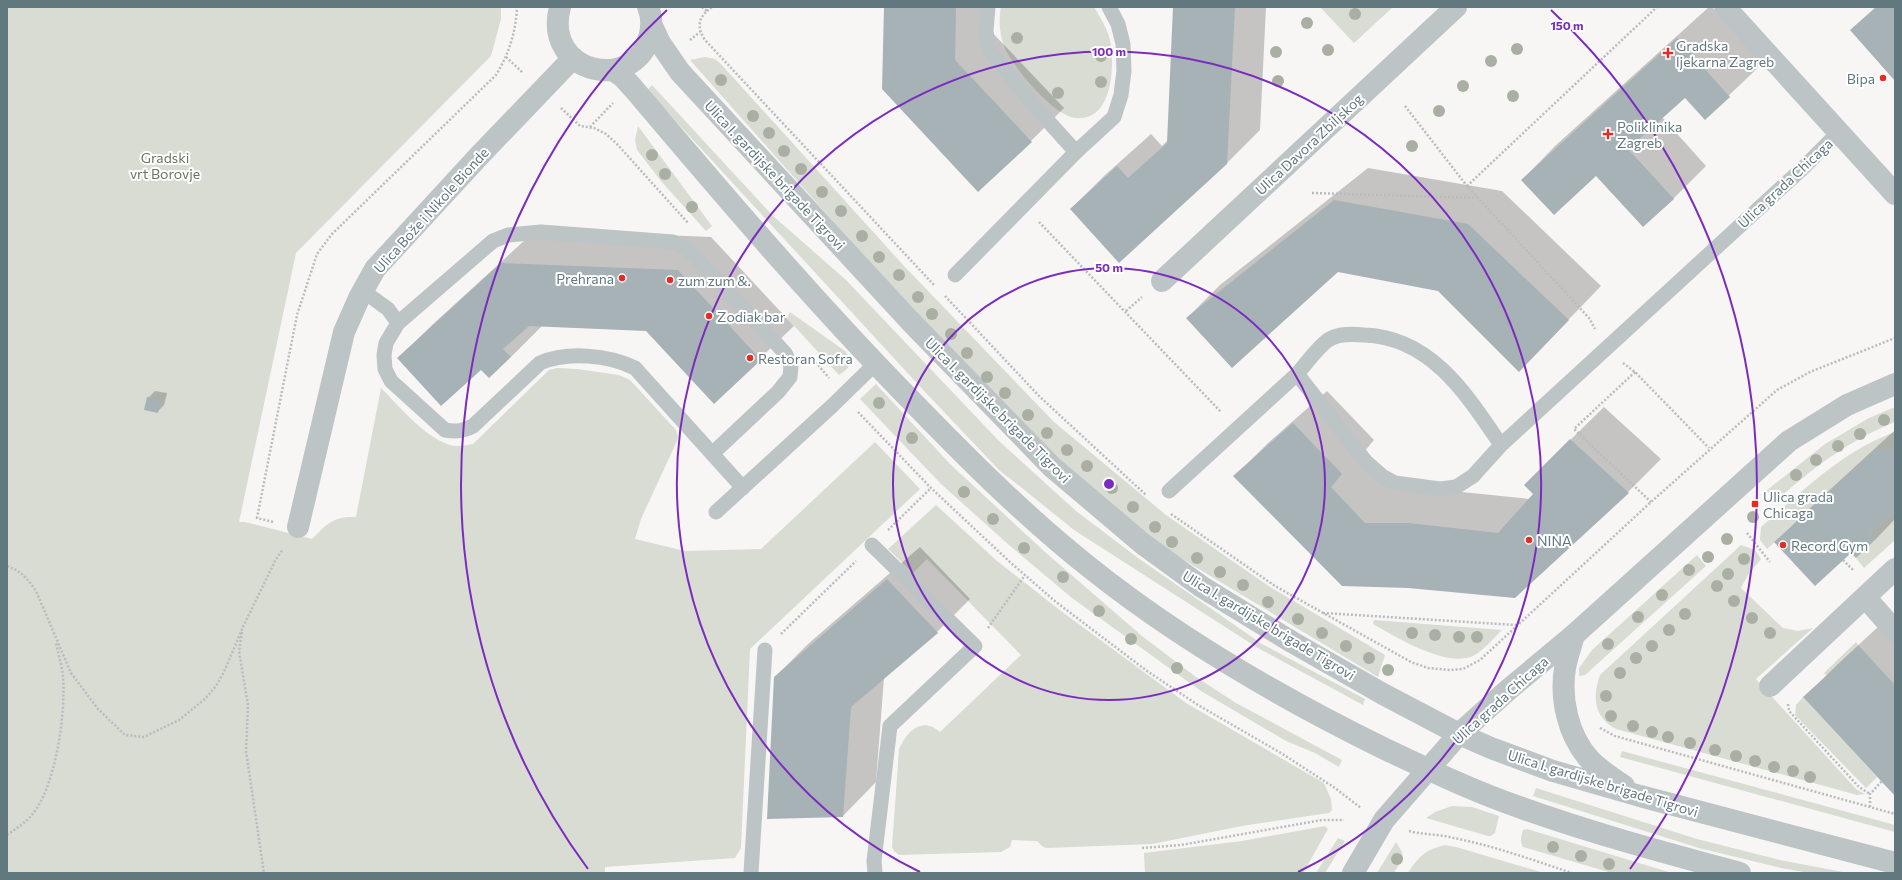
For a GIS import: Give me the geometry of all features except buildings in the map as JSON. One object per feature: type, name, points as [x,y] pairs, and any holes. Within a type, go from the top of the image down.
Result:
[{"type":"street","points":[[560,7],[557,21],[558,35],[564,48],[573,58],[585,66],[599,70],[613,70],[627,64],[640,55],[648,41],[650,16]]},
{"type":"street","name":"Ulica Davora Zbiljskog","points":[[1162,281],[1456,7]]},
{"type":"street","points":[[1725,7],[1893,188]]},
{"type":"street","name":"Ulica I. gardijske brigade Tigrovi","points":[[650,16],[660,43],[680,72],[912,323],[1052,467],[1143,544],[1202,587],[1292,642],[1459,734],[1540,766],[1640,796],[1895,862]]},
{"type":"street","name":"Ulica Bože i Nikole Bionde","points":[[298,527],[344,332],[375,269],[484,150],[573,58]]},
{"type":"street","points":[[613,70],[624,77],[713,183],[812,296],[875,364],[974,466],[1019,508],[1089,568],[1123,593],[1175,630],[1268,688],[1349,732],[1427,769],[1517,807],[1567,824],[1740,873]]},
{"type":"street","name":"Ulica grada Chicaga","points":[[1353,873],[1384,820],[1459,734],[1508,690],[1574,635],[1788,441],[1847,405],[1895,384]]},
{"type":"street","points":[[1770,686],[1895,569]]},
{"type":"street","points":[[1865,596],[1895,631]]},
{"type":"street","points":[[1574,635],[1565,667],[1564,694],[1566,712],[1575,738],[1590,759],[1602,771],[1640,796]]},
{"type":"lane","points":[[988,7],[986,30],[989,50],[1038,111],[1076,152]]},
{"type":"lane","points":[[955,275],[1076,152],[1114,117],[1120,100],[1124,71],[1123,44],[1118,24],[1109,7]]},
{"type":"lane","name":"Ulica grada Chicaga","points":[[1297,374],[1366,462],[1382,476],[1395,483],[1440,489],[1456,487],[1473,476],[1501,445],[1804,166],[1840,131]]},
{"type":"lane","points":[[713,453],[778,392],[790,377],[791,366],[785,353],[688,250],[673,242],[541,232],[508,235],[493,241],[398,323],[386,343],[384,355],[385,369],[391,381],[445,430],[462,431],[473,426],[540,363],[551,358],[600,356],[620,360],[636,368],[743,488]]},
{"type":"lane","points":[[363,291],[388,309],[398,323]]},
{"type":"lane","points":[[1169,491],[1297,374],[1329,339],[1345,334],[1376,336],[1409,345],[1430,357],[1450,376],[1468,397],[1501,445]]},
{"type":"lane","points":[[716,512],[875,364]]},
{"type":"lane","points":[[872,545],[975,646],[890,726],[874,861],[874,873]]},
{"type":"lane","points":[[751,873],[765,650]]},
{"type":"path","points":[[707,12],[712,7]]},
{"type":"path","points":[[1467,186],[1657,7]]},
{"type":"path","points":[[506,57],[520,71]]},
{"type":"path","points":[[1405,106],[1467,186],[1589,318],[1605,349],[1635,372],[1709,448]]},
{"type":"path","points":[[590,127],[608,108]]},
{"type":"path","points":[[1312,193],[1478,198]]},
{"type":"path","points":[[1023,206],[1237,428]]},
{"type":"path","points":[[1635,372],[1574,429],[1651,502]]},
{"type":"path","points":[[853,407],[931,488],[1056,602],[1147,671],[1198,705],[1281,753],[1335,788],[1358,806]]},
{"type":"path","points":[[765,650],[931,488]]},
{"type":"path","points":[[7,566],[17,569],[28,579],[36,591],[71,673],[98,709],[125,735],[144,737],[179,720],[205,699],[224,672],[242,627],[275,561],[298,527]]},
{"type":"path","points":[[1747,533],[1770,562]]},
{"type":"path","points":[[975,646],[1025,575]]},
{"type":"path","points":[[1322,613],[1516,625]]},
{"type":"path","points":[[242,627],[239,651],[248,705],[246,751],[264,873]]},
{"type":"path","points":[[7,835],[31,816],[45,792],[57,752],[63,709],[62,675],[55,638]]},
{"type":"path","points":[[1790,698],[1788,704],[1789,712],[1859,787],[1870,794]]},
{"type":"path","points":[[1600,727],[1615,736],[1895,814]]},
{"type":"path","points":[[1870,807],[1870,794],[1882,781]]},
{"type":"path","points":[[1142,848],[1181,845],[1322,820],[1344,820]]},
{"type":"path","points":[[1406,830],[1423,835],[1460,839],[1502,850],[1572,873]]},
{"type":"green space","name":"Gradski vrt Borovje","points":[[7,7],[501,7],[501,19],[491,56],[296,253],[239,522],[245,522],[312,539],[331,522],[342,518],[356,517],[381,388],[426,432],[447,444],[463,446],[473,444],[549,370],[557,368],[577,369],[619,375],[630,380],[676,430],[678,437],[676,443],[641,519],[635,539],[685,551],[761,549],[875,442],[920,489],[750,649],[741,848],[735,858],[605,867],[605,873],[7,873]]},
{"type":"green space","points":[[1001,7],[1094,7],[1109,36],[1112,63],[1109,90],[1098,111],[1088,117],[1076,118],[1058,110],[1038,92],[1020,72],[1005,49],[1000,31]]},
{"type":"green space","points":[[1320,7],[1393,7],[1354,43]]},
{"type":"green space","points":[[705,57],[715,59],[721,64],[905,267],[1054,422],[1166,515],[1270,587],[1385,655],[1378,677],[1159,545],[1046,452],[839,228],[690,60]]},
{"type":"green space","points":[[652,85],[772,215],[846,280],[999,441],[1076,511],[1138,558],[1262,644],[1365,699],[1363,705],[1258,648],[1074,530],[1000,471],[926,393],[647,90]]},
{"type":"green space","points":[[638,126],[712,226],[706,231],[661,181],[637,150],[635,140]]},
{"type":"green space","points":[[790,312],[845,351],[850,362],[846,370],[839,375],[787,318]]},
{"type":"green space","points":[[876,384],[950,464],[1045,552],[1142,636],[1196,677],[1236,703],[1342,760],[1339,767],[1315,753],[1286,741],[1201,691],[1072,598],[1009,545],[941,484],[860,399]]},
{"type":"green space","points":[[1895,407],[1895,422],[1878,429],[1847,446],[1818,466],[1777,500],[1766,491],[1825,444],[1869,418]]},
{"type":"green space","points":[[1895,432],[1895,449],[1877,449],[1767,549],[1760,540],[1761,527],[1808,486],[1840,461],[1876,440]]},
{"type":"green space","points":[[936,505],[997,561],[1061,611],[1186,703],[1324,783],[1331,799],[1332,810],[1329,813],[1242,826],[1152,844],[1046,848],[1037,841],[1012,840],[1010,847],[1001,852],[899,855],[892,847],[899,749],[902,742],[911,731],[921,726],[927,725],[940,732],[1021,655],[927,559],[913,573],[888,549]]},
{"type":"green space","points":[[1895,512],[1895,540],[1864,568],[1856,558],[1875,540],[1870,534]]},
{"type":"green space","points":[[1741,545],[1755,550],[1761,559],[1748,575],[1741,588],[1783,628],[1798,631],[1813,628],[1756,679],[1856,789],[1865,794],[1857,795],[1616,729],[1603,719],[1599,713],[1596,691],[1600,675]]},
{"type":"green space","points":[[1697,555],[1706,566],[1585,675],[1579,676],[1579,668],[1592,650]]},
{"type":"green space","points":[[1374,620],[1502,630],[1477,654],[1462,659],[1449,658],[1436,655],[1408,643],[1373,624]]},
{"type":"green space","points":[[1856,642],[1859,646],[1827,676],[1824,673]]},
{"type":"green space","points":[[1803,697],[1877,777],[1866,788],[1795,715],[1796,705]]},
{"type":"green space","points":[[1622,751],[1895,825],[1895,832],[1620,757]]},
{"type":"green space","points":[[1536,788],[1697,839],[1780,860],[1848,873],[1809,873],[1781,868],[1699,848],[1533,796]]},
{"type":"green space","points":[[1452,806],[1472,807],[1499,816],[1495,833],[1488,836],[1426,818],[1435,812]]},
{"type":"green space","points":[[1325,826],[1328,829],[1303,873],[1145,873],[1144,853],[1242,841]]},
{"type":"green space","points":[[1527,829],[1672,873],[1612,873],[1523,847],[1521,841],[1522,834],[1523,830]]},
{"type":"green space","points":[[1338,838],[1345,841],[1325,873],[1316,873]]},
{"type":"green space","points":[[1396,842],[1402,852],[1403,858],[1394,873],[1377,873]]},
{"type":"green space","points":[[1445,845],[1544,873],[1408,873],[1423,854],[1432,849]]},
{"type":"place","name":"Gradska ljekarna Zagreb","points":[[1668,53]]},
{"type":"place","name":"Bipa","points":[[1883,78]]},
{"type":"place","name":"Poliklinika Zagreb","points":[[1608,134]]},
{"type":"place","name":"Prehrana","points":[[622,278]]},
{"type":"place","name":"zum zum &.","points":[[670,280]]},
{"type":"place","name":"Zodiak bar","points":[[709,316]]},
{"type":"place","name":"Restoran Sofra","points":[[750,358]]},
{"type":"place","name":"Ulica grada Chicaga","points":[[1755,504]]},
{"type":"place","name":"NINA","points":[[1529,540]]},
{"type":"place","name":"Record Gym","points":[[1783,545]]}]
